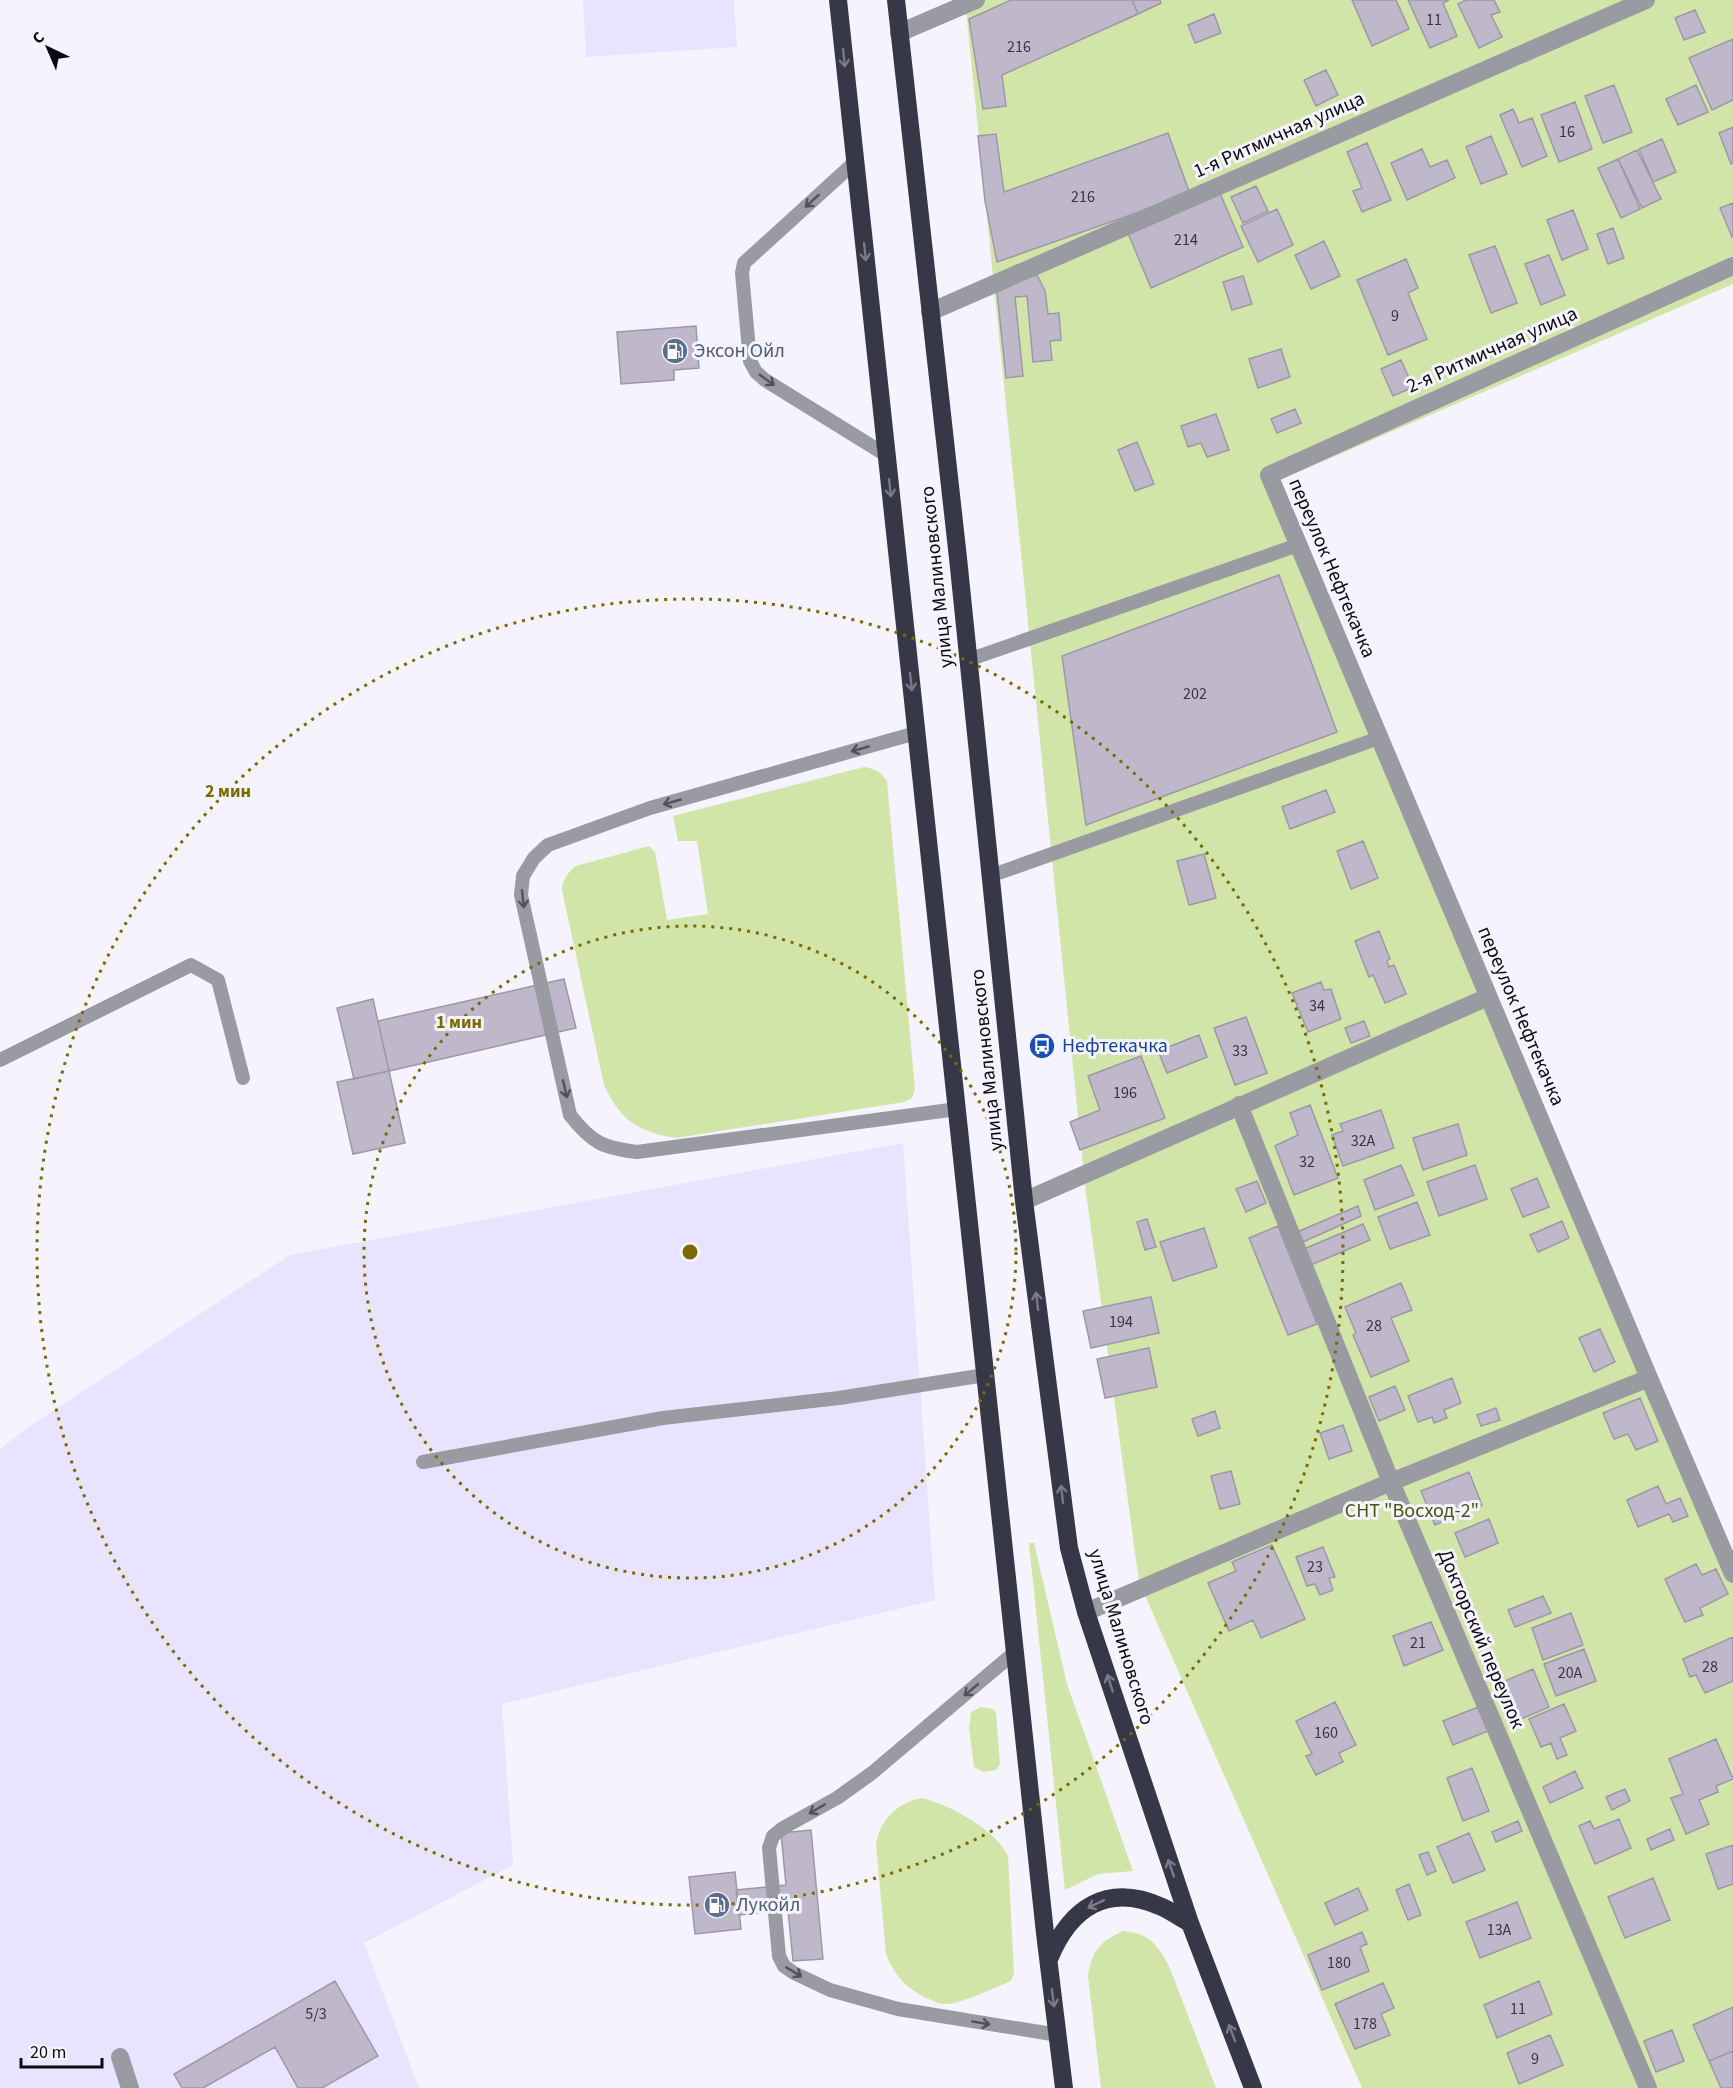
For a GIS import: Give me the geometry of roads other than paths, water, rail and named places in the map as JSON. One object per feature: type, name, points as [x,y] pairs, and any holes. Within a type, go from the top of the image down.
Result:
[{"type":"highway","name":"улица Малиновского","points":[[837,0],[1048,1960],[1064,2088]]},
{"type":"highway","name":"улица Малиновского","points":[[896,0],[1024,1201],[1069,1548],[1086,1612],[1190,1923],[1253,2088]]},
{"type":"highway","points":[[1048,1960],[1061,1931],[1074,1917],[1103,1899],[1119,1898],[1150,1902],[1190,1923]]},
{"type":"street","points":[[899,33],[976,0]]},
{"type":"street","name":"1-я Ритмичная улица","points":[[930,312],[1646,0]]},
{"type":"street","name":"2-я Ритмичная улица","points":[[1269,475],[1733,266]]},
{"type":"street","name":"переулок Нефтекачка","points":[[1269,475],[1733,1574]]},
{"type":"street","points":[[1024,1201],[1488,997]]},
{"type":"street","name":"Докторский переулок","points":[[1239,1105],[1390,1482],[1648,2088]]},
{"type":"street","points":[[1086,1612],[1390,1482],[1649,1378]]},
{"type":"street","points":[[120,2057],[130,2088]]},
{"type":"lane","points":[[855,162],[744,262],[742,273],[750,361],[756,372],[765,380],[886,455]]},
{"type":"lane","points":[[968,660],[1298,544]]},
{"type":"lane","points":[[916,733],[650,808],[548,845],[534,858],[523,876],[521,895],[570,1114],[585,1133],[610,1149],[637,1152],[957,1109]]},
{"type":"lane","points":[[990,876],[1379,738]]},
{"type":"lane","points":[[0,1060],[191,965],[218,980],[243,1078]]},
{"type":"lane","points":[[423,1462],[663,1418],[839,1398],[985,1375]]},
{"type":"lane","points":[[1015,1652],[872,1773],[837,1798],[773,1836],[769,1848],[779,1956],[784,1966],[794,1974],[831,1990],[898,2009],[1058,2035]]},
{"type":"place","name":"Эксон Ойл","points":[[675,351]]},
{"type":"place","name":"Нефтекачка","points":[[1042,1046]]},
{"type":"place","name":"Лукойл","points":[[717,1905]]},
{"type":"park label","name":"СНТ \"Восход-2\"","points":[[1412,1511]]}]
